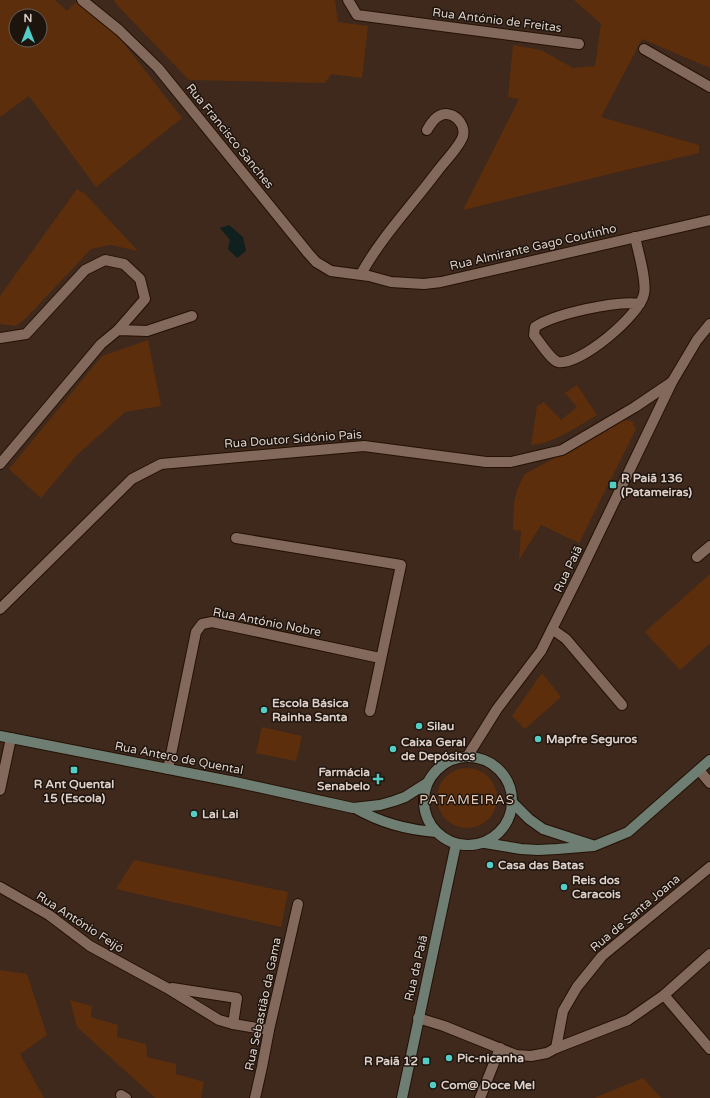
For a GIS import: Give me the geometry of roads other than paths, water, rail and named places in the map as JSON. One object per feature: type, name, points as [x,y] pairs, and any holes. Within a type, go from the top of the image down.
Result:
[{"type":"street","name":"Rua Francisco Sanches","points":[[82,0],[135,44],[158,68],[316,262],[331,271],[361,274]]},
{"type":"street","name":"Rua António de Freitas","points":[[348,0],[357,15],[579,44]]},
{"type":"street","points":[[644,49],[710,87]]},
{"type":"street","points":[[361,274],[384,239],[463,137],[463,128],[459,119],[451,114],[438,116],[427,130]]},
{"type":"street","name":"Rua Almirante Gago Coutinho","points":[[361,274],[392,282],[424,284],[441,282],[710,220]]},
{"type":"street","points":[[635,237],[645,286],[644,296],[640,304],[636,310],[624,324],[587,352],[574,360],[565,362],[557,362],[534,334],[534,327],[543,321],[563,315],[618,303],[640,304]]},
{"type":"street","points":[[0,338],[26,334],[86,270],[105,260],[124,264],[140,279],[144,299],[118,330],[101,344],[0,464]]},
{"type":"street","points":[[118,330],[148,331],[192,316]]},
{"type":"street","name":"Rua Paiã","points":[[467,757],[497,709],[541,651],[672,382],[697,340],[710,324]]},
{"type":"street","name":"Rua Doutor Sidónio Pais","points":[[0,609],[132,479],[161,464],[364,446],[486,462],[511,462],[562,450],[635,407],[672,382]]},
{"type":"street","points":[[236,538],[401,565],[380,658],[370,711]]},
{"type":"street","points":[[698,557],[710,546]]},
{"type":"street","name":"Rua António Nobre","points":[[168,769],[196,632],[202,624],[212,622],[380,658]]},
{"type":"street","points":[[552,629],[566,639],[622,705]]},
{"type":"street","name":"Rua Antero de Quental","points":[[0,736],[168,769],[353,808],[379,821],[407,829],[436,832]]},
{"type":"street","points":[[0,790],[11,738]]},
{"type":"street","points":[[467,757],[481,758],[494,765],[505,775],[511,788],[513,803],[511,815],[505,827],[496,836],[485,843],[466,846],[456,844],[443,838],[436,832],[428,822],[424,809],[424,796],[427,783],[443,764],[454,759],[467,757]]},
{"type":"street","points":[[485,843],[538,850],[594,846],[628,832],[676,788],[710,760]]},
{"type":"street","points":[[699,770],[710,783]]},
{"type":"street","name":"Rua Antero de Quental","points":[[353,808],[394,802],[411,794],[427,783]]},
{"type":"street","points":[[513,803],[543,829],[594,846]]},
{"type":"street","name":"Rua da Paiã","points":[[402,1098],[456,844]]},
{"type":"street","name":"Rua de Santa Joana","points":[[556,1048],[563,1010],[577,987],[602,956],[710,867]]},
{"type":"street","name":"Rua António Feijó","points":[[0,887],[49,915],[90,946],[167,988],[219,1020],[268,1030]]},
{"type":"street","name":"Rua Sebastião da Gama","points":[[255,1098],[268,1030],[298,904]]},
{"type":"street","points":[[418,1018],[444,1026],[516,1055],[531,1056],[547,1053],[556,1048],[628,1020],[664,995],[710,954]]},
{"type":"street","name":"Rua António Feijó","points":[[167,988],[237,998],[233,1024]]},
{"type":"street","points":[[664,995],[710,1049]]},
{"type":"street","points":[[480,1098],[500,1048]]},
{"type":"place","name":"R Paiã 136 (Patameiras)","points":[[613,485]]},
{"type":"place","name":"Escola Básica Rainha Santa","points":[[264,710]]},
{"type":"place","name":"Silau","points":[[419,726]]},
{"type":"place","name":"Mapfre Seguros","points":[[538,739]]},
{"type":"place","name":"Caixa Geral de Depósitos","points":[[393,749]]},
{"type":"place","name":"R Ant Quental 15 (Escola)","points":[[74,770]]},
{"type":"place","name":"Farmácia Senabelo","points":[[378,779]]},
{"type":"place","name":"Lai Lai","points":[[194,814]]},
{"type":"place","name":"Casa das Batas","points":[[490,865]]},
{"type":"place","name":"Reis dos Caracois","points":[[564,887]]},
{"type":"place","name":"Pic-nicanha","points":[[449,1058]]},
{"type":"place","name":"R Paiã 12","points":[[426,1061]]},
{"type":"place","name":"Com@ Doce Mel","points":[[433,1085]]},
{"type":"district","name":"PATAMEIRAS","points":[[467,799]]}]
